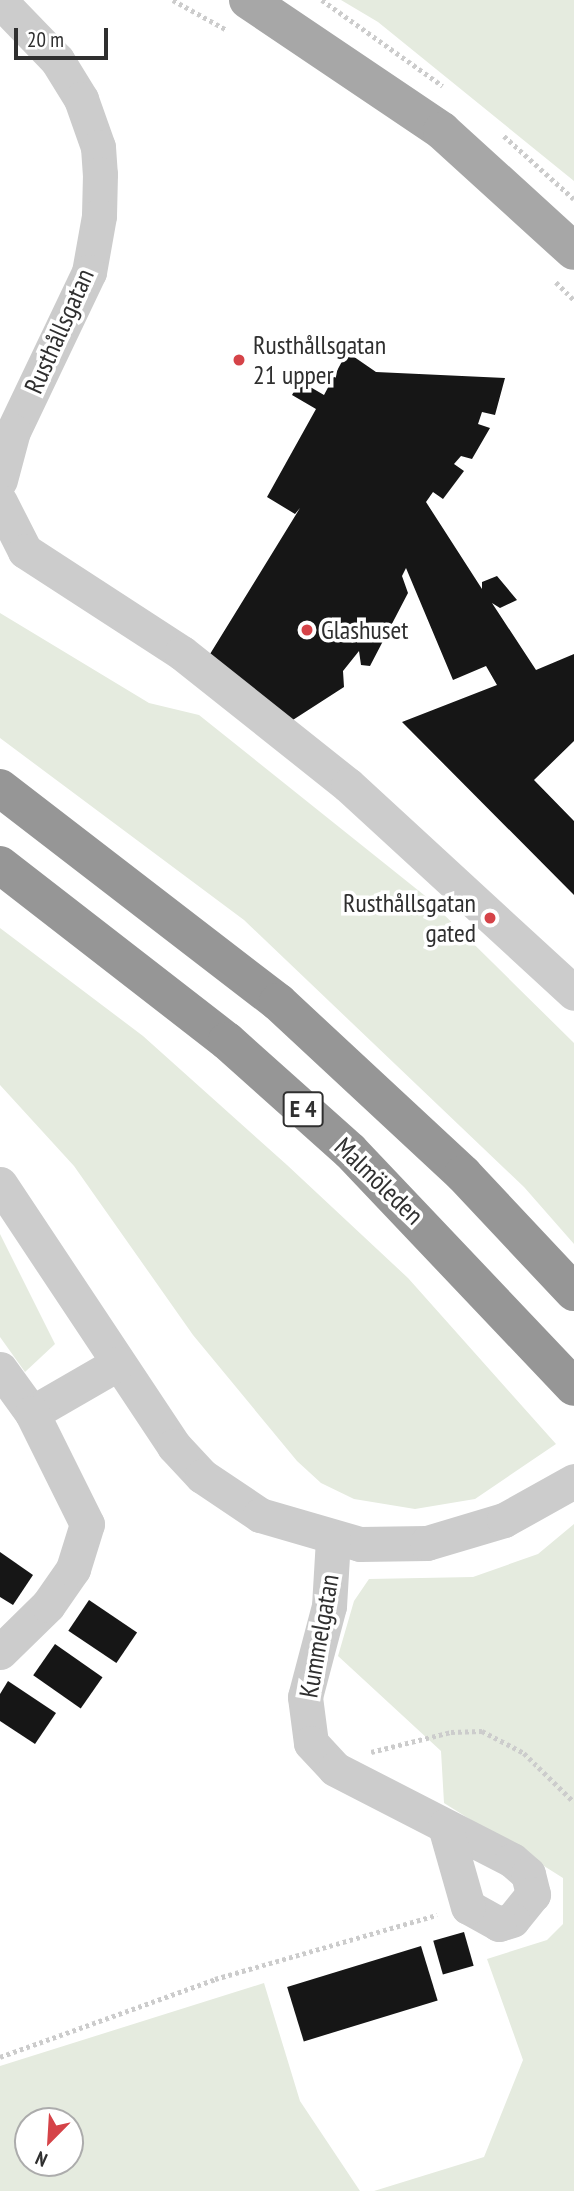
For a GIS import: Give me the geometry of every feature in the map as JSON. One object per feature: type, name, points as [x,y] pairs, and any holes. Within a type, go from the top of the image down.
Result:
[{"type":"highway","name":"E 4","points":[[0,788],[278,1002],[463,1174],[574,1292]]},
{"type":"highway","name":"Malmöleden","points":[[0,865],[228,1041],[340,1142],[574,1387]]},
{"type":"main road","points":[[240,16],[442,131],[564,266]]},
{"type":"street","name":"Rusthållsgatan","points":[[0,1],[43,43],[81,99],[99,147],[100,174],[98,225],[89,272],[13,430],[0,481]]},
{"type":"street","points":[[0,502],[25,551],[202,667],[348,785],[574,993]]},
{"type":"street","name":"Kummelgatan","points":[[0,1184],[157,1424],[202,1476],[260,1515],[333,1539],[393,1546],[427,1543],[504,1520],[574,1481]]},
{"type":"street","points":[[32,1413],[117,1364]]},
{"type":"street","points":[[0,1369],[32,1413],[87,1524],[73,1569],[48,1605],[0,1652]]},
{"type":"street","name":"Kummelgatan","points":[[333,1539],[329,1606],[305,1697],[311,1744],[335,1769],[512,1860],[528,1874],[533,1894],[512,1920],[499,1924],[468,1907]]},
{"type":"street","points":[[445,1826],[468,1907]]},
{"type":"path","points":[[173,0],[240,16]]},
{"type":"path","points":[[564,266],[574,300]]},
{"type":"path","points":[[335,1769],[388,1744],[482,1731],[524,1753],[574,1802]]},
{"type":"path","points":[[0,2057],[215,1979],[468,1907]]},
{"type":"shaded area","points":[[341,0],[574,0],[574,181],[378,22]]},
{"type":"shaded area","points":[[0,613],[149,703],[199,715],[424,895],[574,1043],[574,1244],[524,1187],[244,920],[0,738]]},
{"type":"shaded area","points":[[0,928],[143,1036],[287,1165],[408,1278],[556,1444],[475,1499],[415,1509],[354,1499],[321,1483],[297,1461],[193,1335],[74,1166],[0,1085]]},
{"type":"shaded area","points":[[0,1234],[55,1344],[25,1372],[0,1337]]},
{"type":"shaded area","points":[[574,1524],[574,2191],[374,2191],[484,2157],[523,2060],[487,1959],[547,1940],[563,1924],[563,1878],[444,1803],[441,1751],[338,1656],[354,1601],[369,1579],[473,1577],[538,1554]]},
{"type":"shaded area","points":[[264,1983],[300,2101],[360,2191],[0,2191],[0,2066]]},
{"type":"building","name":"Glashuset","points":[[347,352],[376,372],[505,378],[495,415],[482,412],[478,424],[490,428],[472,459],[461,456],[454,464],[464,471],[443,499],[433,492],[426,502],[482,589],[482,582],[497,576],[517,600],[500,608],[492,603],[536,670],[574,654],[574,741],[534,780],[574,821],[574,895],[402,722],[497,685],[486,666],[453,680],[406,568],[402,576],[408,593],[370,666],[361,665],[359,651],[343,671],[344,687],[268,736],[202,667],[300,508],[295,514],[267,497],[316,409],[292,395],[300,381],[324,395]]},
{"type":"building","points":[[0,1552],[33,1575],[13,1605],[0,1597]]},
{"type":"building","points":[[89,1600],[137,1632],[116,1663],[68,1631]]},
{"type":"building","points":[[55,1644],[103,1677],[81,1708],[33,1675]]},
{"type":"building","points":[[8,1681],[56,1713],[35,1744],[0,1721],[0,1694]]},
{"type":"building","points":[[464,1932],[474,1966],[443,1974],[433,1941]]},
{"type":"building","points":[[421,1946],[438,2001],[304,2041],[287,1987]]},
{"type":"place","name":"Rusthållsgatan 21 upper","points":[[239,360]]},
{"type":"place","name":"Glashuset","points":[[307,630]]},
{"type":"place","name":"Rusthållsgatan gated","points":[[490,918]]}]
